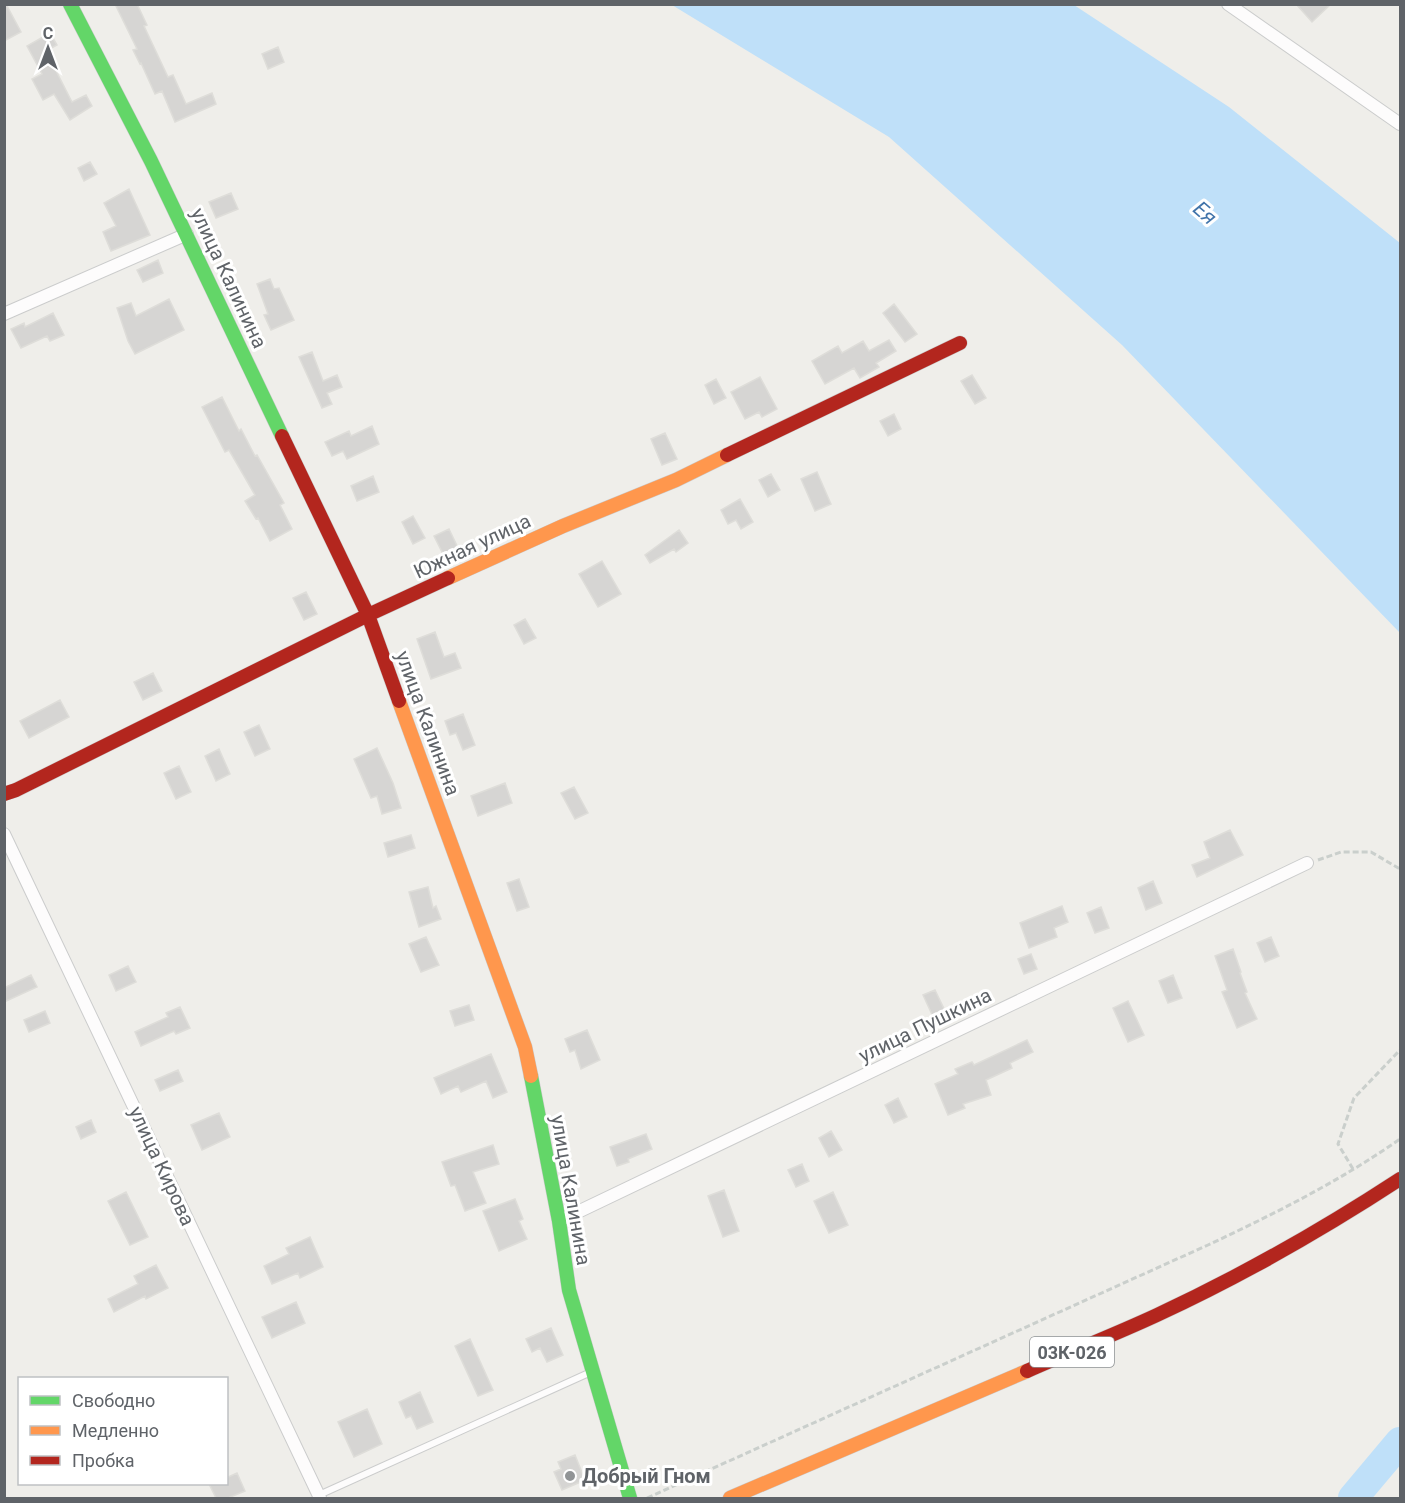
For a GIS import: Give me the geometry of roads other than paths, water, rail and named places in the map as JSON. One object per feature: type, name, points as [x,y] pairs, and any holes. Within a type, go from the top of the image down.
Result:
[{"type":"street","name":"улица Калинина","points":[[70,4],[187,234],[368,615],[525,1047],[559,1221],[569,1290],[630,1498]]},
{"type":"street","points":[[1228,4],[1401,124]]},
{"type":"street","points":[[4,314],[187,234]]},
{"type":"street","name":"Южная улица","points":[[4,794],[368,615],[563,526],[676,480],[960,343]]},
{"type":"street","name":"улица Кирова","points":[[4,834],[319,1497]]},
{"type":"street","name":"улица Пушкина","points":[[559,1221],[1307,863]]},
{"type":"street","name":"03К-026","points":[[730,1498],[1157,1316],[1263,1262],[1401,1179]]},
{"type":"lane","points":[[319,1497],[592,1371]]},
{"type":"water","points":[[672,5],[1074,5],[1229,107],[1400,243],[1400,633],[1122,345],[889,137]]},
{"type":"waterway","name":"Ея","points":[[1353,1498],[1400,1442]]},
{"type":"place","name":"Добрый Гном","points":[[570,1476]]}]
